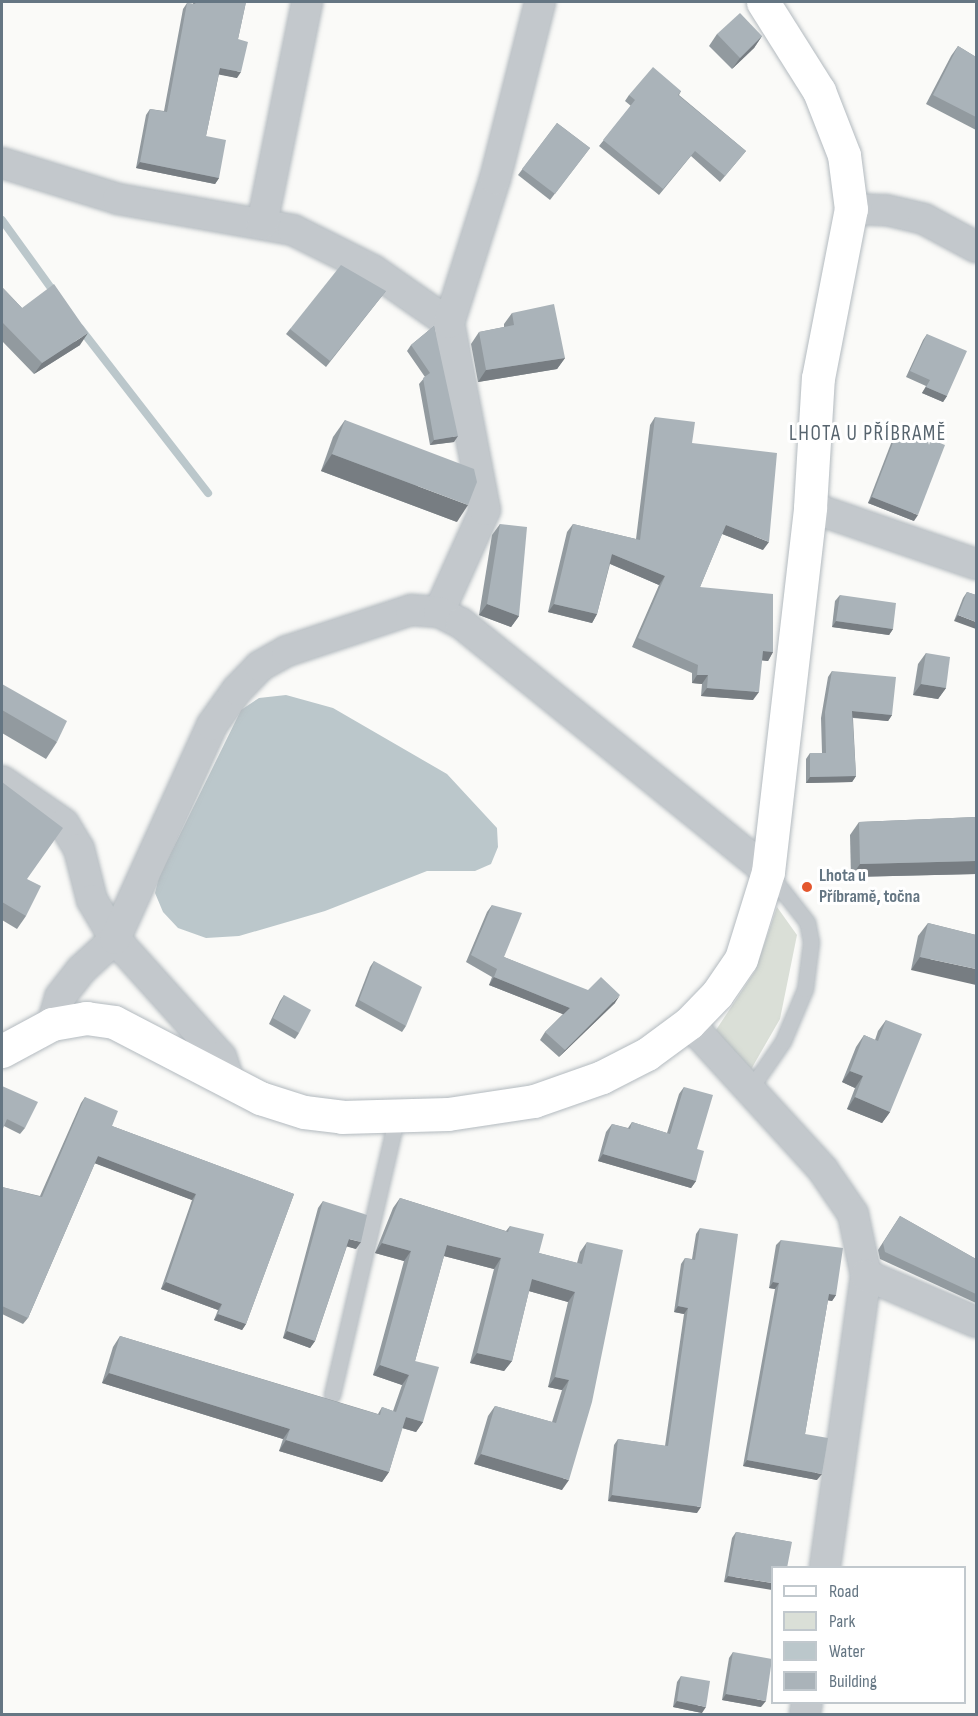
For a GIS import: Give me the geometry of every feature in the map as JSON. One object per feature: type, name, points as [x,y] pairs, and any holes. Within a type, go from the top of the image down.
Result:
[{"type":"street","points":[[262,224],[307,2]]},
{"type":"street","points":[[440,612],[485,510],[449,323],[495,179],[540,2]]},
{"type":"street","points":[[2,1051],[52,1024],[86,1018],[114,1022],[230,1083],[304,1112],[398,1116],[534,1101],[602,1077],[689,1023],[741,959],[768,872],[810,507],[818,378],[851,209],[844,155],[819,91],[763,2]]},
{"type":"street","points":[[2,162],[118,199],[293,230],[373,270],[449,323]]},
{"type":"street","points":[[851,209],[886,210],[924,219],[976,247]]},
{"type":"street","points":[[810,507],[976,564]]},
{"type":"street","points":[[52,1024],[60,997],[81,969],[115,939],[212,725],[260,666],[411,610],[440,612],[461,623],[768,872]]},
{"type":"street","points":[[2,781],[64,824],[79,849],[92,900],[115,939],[221,1057],[230,1083]]},
{"type":"street","points":[[689,1023],[748,1092],[823,1170],[853,1214],[866,1275],[825,1566]]},
{"type":"street","points":[[866,1275],[976,1322]]},
{"type":"lane","points":[[748,1092],[783,1041],[805,989],[812,942],[807,922],[768,872]]},
{"type":"lane","points":[[332,1395],[398,1116]]},
{"type":"green space","points":[[777,907],[797,935],[780,1019],[749,1073],[716,1030],[755,971]]},
{"type":"water","points":[[286,695],[333,708],[447,774],[497,828],[498,847],[491,864],[475,871],[427,871],[325,911],[239,936],[206,938],[178,928],[163,912],[155,893],[159,877],[241,710],[259,698]]},
{"type":"building","points":[[196,2],[246,2],[238,39],[248,42],[241,72],[220,68],[206,136],[226,140],[219,178],[140,162],[150,109],[167,112],[187,3],[195,4]]},
{"type":"building","points":[[740,13],[762,36],[740,58],[717,34]]},
{"type":"building","points":[[958,46],[976,57],[976,117],[933,95]]},
{"type":"building","points":[[653,67],[681,91],[678,95],[746,151],[725,176],[695,151],[663,189],[603,140],[635,100],[629,95]]},
{"type":"building","points":[[557,123],[590,148],[555,194],[522,169]]},
{"type":"building","points":[[341,265],[386,291],[330,361],[290,329]]},
{"type":"building","points":[[54,284],[88,333],[42,363],[2,322],[2,287],[22,308]]},
{"type":"building","points":[[554,304],[565,358],[486,370],[479,332],[514,325],[512,313]]},
{"type":"building","points":[[434,326],[458,436],[434,440],[423,378],[430,373],[411,345]]},
{"type":"building","points":[[927,334],[967,351],[947,396],[926,387],[930,380],[910,371]]},
{"type":"building","points":[[655,417],[695,422],[692,443],[777,453],[769,542],[726,525],[700,587],[773,594],[773,652],[763,651],[759,692],[707,688],[708,675],[697,675],[698,665],[638,638],[665,576],[612,554],[597,614],[554,604],[573,524],[640,540]]},
{"type":"building","points":[[345,420],[474,469],[477,482],[468,505],[332,454]]},
{"type":"building","points":[[899,427],[945,445],[918,515],[872,497]]},
{"type":"building","points":[[500,524],[527,527],[519,616],[487,604]]},
{"type":"building","points":[[967,592],[976,595],[976,622],[958,615]]},
{"type":"building","points":[[840,595],[896,603],[893,629],[836,621]]},
{"type":"building","points":[[926,653],[950,657],[946,688],[921,684]]},
{"type":"building","points":[[832,671],[896,677],[892,715],[852,711],[856,776],[810,777],[810,753],[826,753],[825,712]]},
{"type":"building","points":[[2,684],[67,721],[57,742],[2,710]]},
{"type":"building","points":[[2,782],[63,828],[27,879],[41,886],[26,916],[2,902]]},
{"type":"building","points":[[976,817],[976,861],[860,864],[859,822]]},
{"type":"building","points":[[492,905],[522,913],[504,957],[588,990],[601,977],[620,995],[565,1050],[545,1032],[570,1008],[494,977],[497,969],[471,955]]},
{"type":"building","points":[[928,923],[976,935],[976,969],[920,957]]},
{"type":"building","points":[[374,961],[422,987],[406,1026],[359,1000]]},
{"type":"building","points":[[284,995],[311,1010],[299,1033],[273,1018]]},
{"type":"building","points":[[886,1020],[922,1034],[890,1112],[855,1097],[863,1076],[850,1071],[864,1035],[878,1041]]},
{"type":"building","points":[[2,1086],[38,1102],[25,1128],[7,1119],[2,1131]]},
{"type":"building","points":[[684,1087],[713,1095],[697,1149],[704,1151],[696,1181],[603,1154],[612,1124],[630,1129],[632,1122],[670,1134]]},
{"type":"building","points":[[85,1097],[118,1111],[112,1126],[294,1194],[246,1324],[218,1314],[222,1304],[166,1282],[196,1194],[98,1156],[28,1318],[2,1306],[2,1187],[42,1197]]},
{"type":"building","points":[[400,1198],[508,1232],[510,1226],[544,1234],[539,1253],[582,1264],[587,1242],[623,1250],[592,1402],[569,1480],[481,1454],[495,1406],[556,1423],[569,1380],[555,1377],[575,1292],[532,1279],[512,1361],[477,1353],[501,1258],[447,1245],[415,1361],[439,1367],[423,1422],[406,1417],[389,1472],[286,1440],[290,1429],[109,1373],[120,1336],[380,1415],[382,1407],[396,1412],[409,1375],[380,1365],[411,1251],[382,1243]]},
{"type":"building","points":[[323,1201],[367,1215],[361,1242],[349,1239],[315,1341],[287,1331]]},
{"type":"building","points":[[900,1216],[976,1259],[976,1294],[885,1252],[883,1243]]},
{"type":"building","points":[[700,1228],[738,1234],[701,1507],[612,1495],[618,1439],[668,1446],[688,1308],[678,1306],[685,1258],[695,1260]]},
{"type":"building","points":[[781,1240],[843,1248],[836,1295],[829,1294],[805,1434],[828,1438],[822,1474],[747,1460],[779,1283],[773,1282]]},
{"type":"building","points":[[736,1532],[792,1542],[787,1566],[771,1566],[771,1583],[728,1576]]},
{"type":"building","points":[[733,1652],[771,1659],[766,1701],[726,1694]]},
{"type":"building","points":[[681,1676],[710,1681],[706,1707],[677,1701]]},
{"type":"waterway","points":[[2,220],[56,295]]},
{"type":"waterway","points":[[80,328],[208,493]]},
{"type":"place","name":"Lhota u Příbramě, točna","points":[[807,887]]},
{"type":"district","name":"LHOTA U PŘÍBRAMĚ","points":[[868,434]]}]
